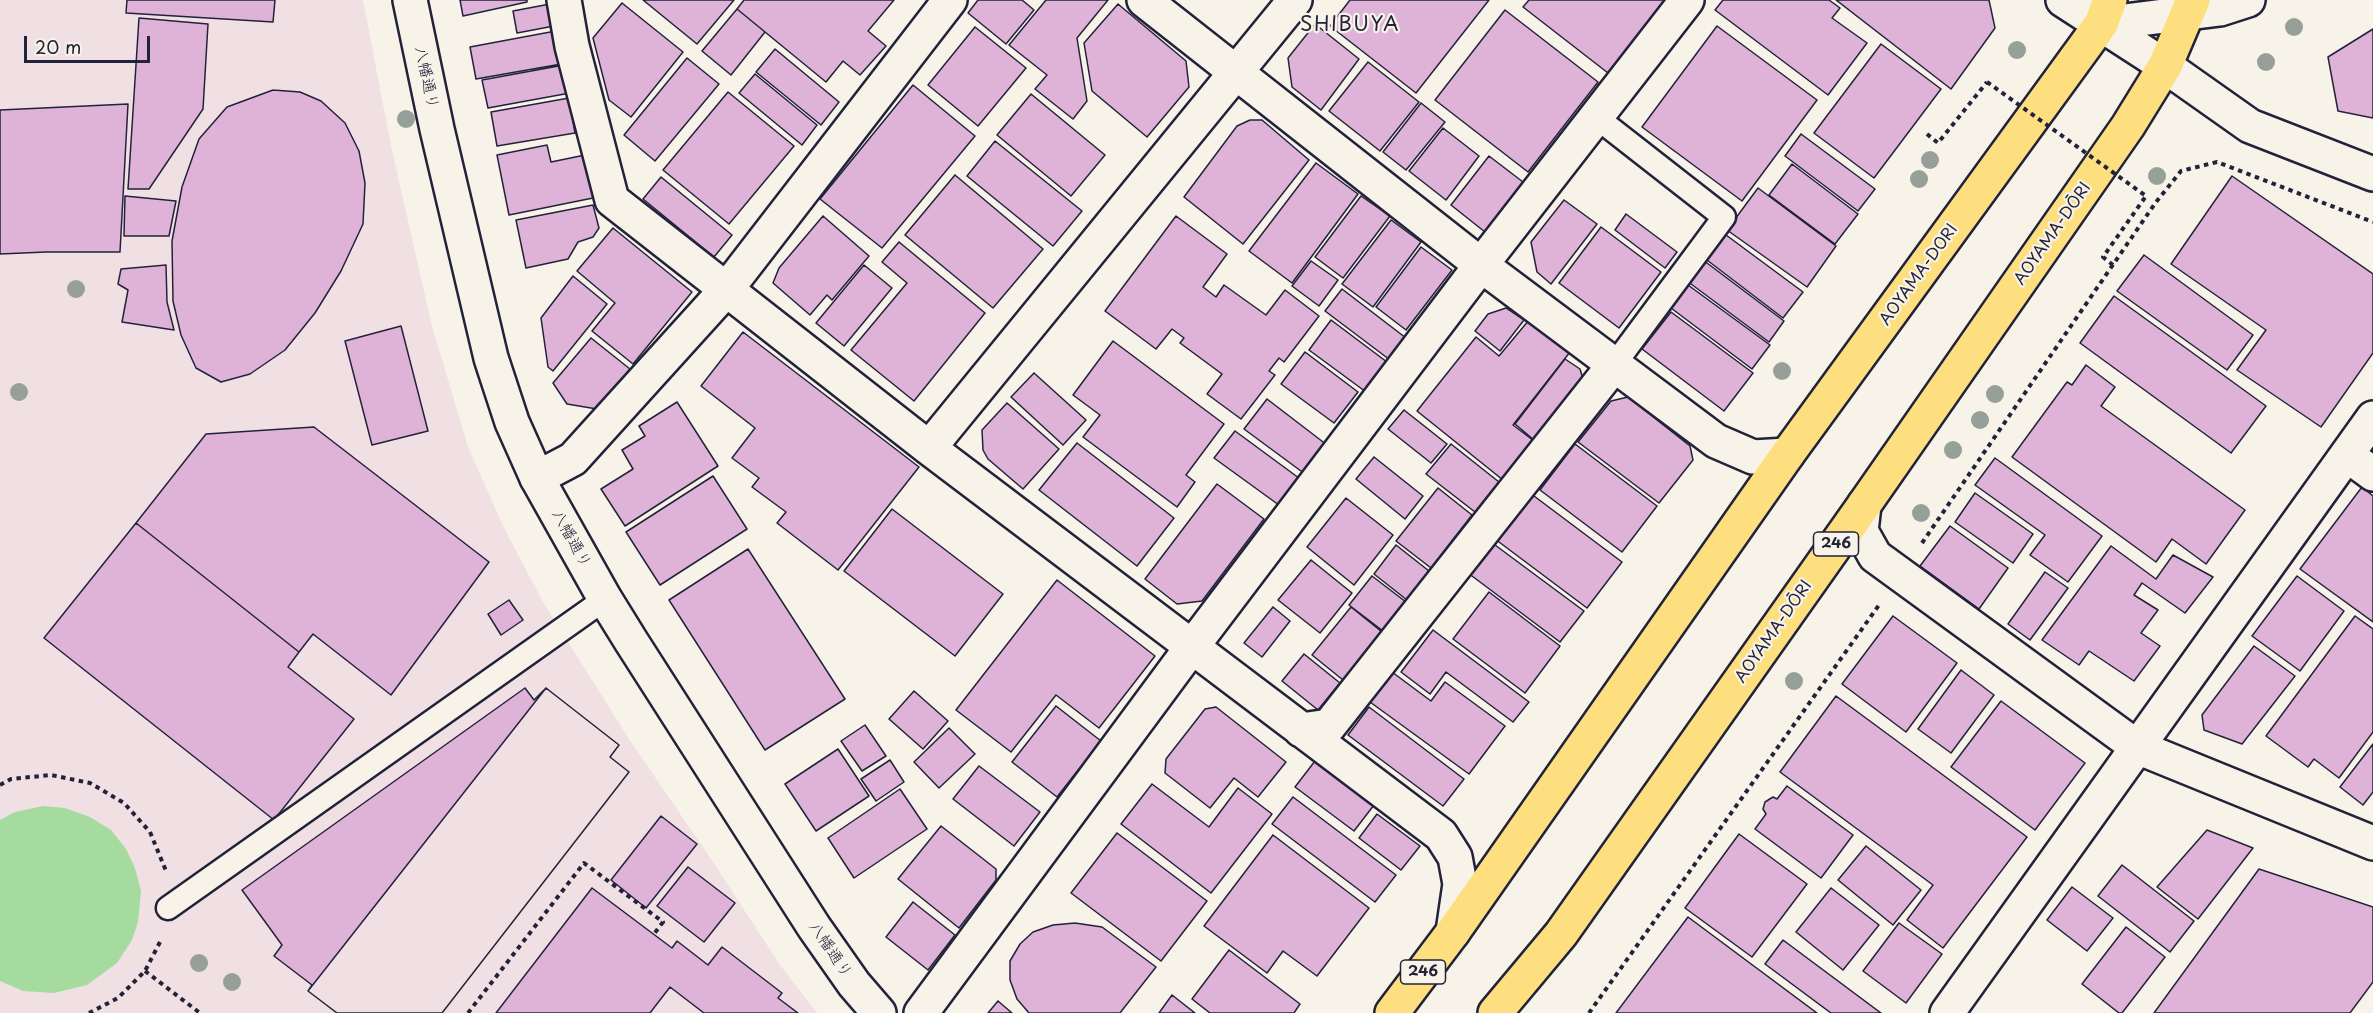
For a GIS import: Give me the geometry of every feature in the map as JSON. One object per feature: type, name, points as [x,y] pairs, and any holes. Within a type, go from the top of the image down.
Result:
[{"type":"highway","name":"246","points":[[2164,66],[2190,7]]},
{"type":"highway","name":"AOYAMA-DORI","points":[[1787,455],[2106,12]]},
{"type":"highway","name":"AOYAMA-DŌRI","points":[[1495,1013],[1561,934],[2128,126],[2164,66]]},
{"type":"highway","name":"246","points":[[1392,1013],[1453,932],[1787,455]]},
{"type":"street","name":"八幡通り","points":[[410,0],[437,129],[491,358],[512,422],[537,478],[605,599],[814,927],[854,984],[879,1013]]},
{"type":"street","points":[[537,478],[573,459],[726,290],[950,0]]},
{"type":"street","points":[[1144,0],[1481,265],[1716,441],[1753,457],[1787,455]]},
{"type":"street","points":[[929,448],[1295,0]]},
{"type":"street","points":[[921,1013],[1191,648],[1481,265],[1687,0]]},
{"type":"street","points":[[2063,0],[2106,12],[2190,7],[2220,9],[2248,0]]},
{"type":"street","points":[[573,8],[612,200],[929,448],[1441,835],[1455,857],[1460,884],[1453,932]]},
{"type":"street","points":[[2106,12],[2164,66],[2250,126],[2373,174]]},
{"type":"street","points":[[1301,730],[1329,726],[1614,365]]},
{"type":"street","points":[[1947,1013],[2373,418]]},
{"type":"street","points":[[2347,455],[2373,474]]},
{"type":"street","points":[[1864,505],[1861,531],[1875,556],[2137,747],[2373,843]]},
{"type":"lane","points":[[1596,117],[1724,217],[1614,365]]},
{"type":"lane","points":[[168,908],[605,599]]},
{"type":"path","points":[[1928,135],[1938,143],[1987,82],[2146,196],[2103,257],[2113,265]]},
{"type":"path","points":[[1918,549],[2156,202],[2181,171],[2217,162],[2373,222]]},
{"type":"path","points":[[1589,1013],[1880,604]]},
{"type":"path","points":[[0,785],[11,779],[51,775],[90,783],[124,803],[150,832],[165,868],[168,908],[165,931],[157,952],[145,971],[118,998],[89,1013]]},
{"type":"path","points":[[468,1013],[584,863],[663,922],[654,934]]},
{"type":"path","points":[[145,971],[200,1013]]},
{"type":"shaded area","points":[[0,0],[363,0],[391,146],[432,326],[468,447],[503,526],[543,602],[629,739],[780,965],[817,1013],[0,1013]]},
{"type":"green space","points":[[43,806],[65,808],[90,817],[111,830],[126,849],[135,868],[141,891],[138,922],[132,940],[117,963],[87,985],[54,993],[23,991],[0,981],[0,820],[15,812]]},
{"type":"building","points":[[127,0],[275,0],[273,22],[126,13]]},
{"type":"building","points":[[460,0],[527,0],[527,2],[463,16]]},
{"type":"building","points":[[643,0],[734,0],[697,44]]},
{"type":"building","points":[[744,0],[894,0],[868,31],[886,46],[860,75],[843,61],[826,82],[737,9]]},
{"type":"building","points":[[978,0],[1022,0],[1034,10],[1006,44],[968,13]]},
{"type":"building","points":[[1046,0],[1108,0],[1077,38],[1087,101],[1073,119],[1035,89],[1047,75],[1009,45]]},
{"type":"building","points":[[1350,0],[1489,0],[1416,93],[1330,26]]},
{"type":"building","points":[[1529,0],[1665,0],[1608,73],[1523,7]]},
{"type":"building","points":[[1723,0],[1829,0],[1840,8],[1832,18],[1867,43],[1828,95],[1715,10]]},
{"type":"building","points":[[1836,0],[1989,0],[1995,28],[1951,89]]},
{"type":"building","points":[[622,3],[683,52],[631,117],[609,100],[593,38]]},
{"type":"building","points":[[550,4],[554,26],[517,33],[513,11]]},
{"type":"building","points":[[1118,4],[1186,61],[1189,87],[1147,137],[1092,91],[1084,43]]},
{"type":"building","points":[[737,9],[765,32],[731,75],[702,51]]},
{"type":"building","points":[[1505,10],[1598,82],[1528,172],[1435,100]]},
{"type":"building","points":[[139,18],[208,24],[203,109],[149,189],[128,189]]},
{"type":"building","points":[[1315,24],[1359,59],[1321,110],[1292,87],[1288,58]]},
{"type":"building","points":[[1717,26],[1817,100],[1742,201],[1642,127]]},
{"type":"building","points":[[975,27],[1026,68],[978,126],[928,85]]},
{"type":"building","points":[[2373,29],[2373,118],[2338,111],[2328,57]]},
{"type":"building","points":[[561,30],[567,63],[476,79],[470,47]]},
{"type":"building","points":[[1881,44],[1941,89],[1874,178],[1814,133]]},
{"type":"building","points":[[775,49],[839,102],[821,125],[756,72]]},
{"type":"building","points":[[687,58],[719,84],[655,161],[624,135]]},
{"type":"building","points":[[1368,62],[1419,102],[1380,151],[1329,111]]},
{"type":"building","points":[[564,65],[570,93],[488,108],[482,80]]},
{"type":"building","points":[[755,74],[817,125],[802,145],[739,93]]},
{"type":"building","points":[[913,85],[975,136],[882,248],[820,199]]},
{"type":"building","points":[[273,90],[300,92],[321,101],[345,123],[359,151],[365,183],[363,224],[341,271],[315,313],[285,350],[250,374],[221,382],[196,368],[181,335],[173,301],[172,241],[182,187],[199,139],[227,107]]},
{"type":"building","points":[[728,92],[794,146],[729,224],[663,170]]},
{"type":"building","points":[[1031,94],[1105,155],[1071,196],[997,135]]},
{"type":"building","points":[[569,98],[575,133],[497,146],[491,112]]},
{"type":"building","points":[[1421,103],[1445,122],[1406,170],[1383,152]]},
{"type":"building","points":[[128,104],[120,252],[0,254],[0,110]]},
{"type":"building","points":[[1250,120],[1262,120],[1309,160],[1243,244],[1184,197],[1237,126]]},
{"type":"building","points":[[1443,128],[1479,156],[1446,200],[1409,171]]},
{"type":"building","points":[[1801,134],[1875,189],[1858,211],[1785,156]]},
{"type":"building","points":[[995,141],[1082,211],[1053,246],[967,176]]},
{"type":"building","points":[[547,145],[551,162],[585,155],[593,198],[509,215],[497,155]]},
{"type":"building","points":[[1489,156],[1523,182],[1485,232],[1451,205]]},
{"type":"building","points":[[1316,163],[1358,194],[1292,283],[1249,251]]},
{"type":"building","points":[[1792,164],[1858,214],[1835,244],[1769,195]]},
{"type":"building","points":[[955,175],[1043,249],[993,308],[905,235]]},
{"type":"building","points":[[2232,176],[2373,274],[2373,353],[2321,427],[2237,370],[2266,330],[2171,264]]},
{"type":"building","points":[[661,177],[732,235],[714,257],[643,199]]},
{"type":"building","points":[[1758,188],[1836,246],[1807,287],[1727,230]]},
{"type":"building","points":[[125,196],[176,201],[169,236],[124,236]]},
{"type":"building","points":[[1361,196],[1390,216],[1343,278],[1315,257]]},
{"type":"building","points":[[1564,200],[1597,224],[1551,284],[1537,272],[1531,242]]},
{"type":"building","points":[[593,205],[599,228],[593,237],[578,242],[568,259],[526,268],[516,220]]},
{"type":"building","points":[[1626,214],[1677,252],[1665,268],[1615,230]]},
{"type":"building","points":[[823,216],[869,256],[832,300],[827,295],[810,315],[773,283],[779,268]]},
{"type":"building","points":[[1176,216],[1227,254],[1203,287],[1216,297],[1224,285],[1266,315],[1285,290],[1319,316],[1284,362],[1279,358],[1269,371],[1275,375],[1241,419],[1207,394],[1222,374],[1180,343],[1184,338],[1172,329],[1156,349],[1105,311]]},
{"type":"building","points":[[1391,220],[1421,242],[1373,307],[1342,284]]},
{"type":"building","points":[[1601,227],[1661,272],[1619,328],[1559,283]]},
{"type":"building","points":[[613,228],[692,292],[633,364],[592,331],[615,303],[577,271]]},
{"type":"building","points":[[1722,232],[1803,292],[1783,318],[1703,257]]},
{"type":"building","points":[[899,242],[985,313],[914,401],[851,350],[907,283],[882,262]]},
{"type":"building","points":[[1421,247],[1452,270],[1406,330],[1376,307]]},
{"type":"building","points":[[2144,255],[2253,335],[2227,370],[2117,291]]},
{"type":"building","points":[[1703,260],[1784,321],[1769,342],[1687,281]]},
{"type":"building","points":[[1311,261],[1338,280],[1319,306],[1292,286]]},
{"type":"building","points":[[166,265],[167,302],[174,330],[122,322],[128,290],[118,284],[121,269]]},
{"type":"building","points":[[864,265],[892,288],[844,346],[816,323]]},
{"type":"building","points":[[573,276],[607,304],[553,371],[548,367],[541,318]]},
{"type":"building","points":[[1688,285],[1770,345],[1752,369],[1671,308]]},
{"type":"building","points":[[1342,289],[1406,338],[1390,360],[1325,311]]},
{"type":"building","points":[[2114,296],[2266,406],[2231,453],[2080,343]]},
{"type":"building","points":[[1506,308],[1524,320],[1500,351],[1475,331],[1488,314]]},
{"type":"building","points":[[1671,312],[1753,373],[1724,411],[1642,349]]},
{"type":"building","points":[[1331,320],[1387,362],[1366,392],[1309,350]]},
{"type":"building","points":[[1529,320],[1570,352],[1513,425],[1534,441],[1503,480],[1417,411],[1476,337],[1499,356]]},
{"type":"building","points":[[401,326],[428,431],[372,445],[345,341]]},
{"type":"building","points":[[743,332],[919,467],[838,570],[777,523],[786,512],[752,487],[759,478],[732,458],[755,428],[701,386]]},
{"type":"building","points":[[591,338],[630,369],[597,409],[567,404],[553,383]]},
{"type":"building","points":[[1113,341],[1224,424],[1186,475],[1195,482],[1177,507],[1083,437],[1100,415],[1073,395]]},
{"type":"building","points":[[1305,352],[1358,392],[1334,423],[1281,384]]},
{"type":"building","points":[[1565,359],[1580,369],[1583,379],[1534,440],[1515,424]]},
{"type":"building","points":[[2086,365],[2115,387],[2101,406],[2245,510],[2206,564],[2172,539],[2156,562],[2012,457],[2067,382],[2072,385]]},
{"type":"building","points":[[1034,373],[1086,420],[1063,445],[1011,397]]},
{"type":"building","points":[[1628,397],[1690,446],[1693,460],[1659,503],[1578,442],[1611,401]]},
{"type":"building","points":[[1267,399],[1327,445],[1305,474],[1244,429]]},
{"type":"building","points":[[677,402],[718,466],[625,526],[601,489],[633,469],[622,450],[645,436],[639,426]]},
{"type":"building","points":[[1007,403],[1059,449],[1023,489],[988,459],[983,450],[982,430]]},
{"type":"building","points":[[1404,410],[1447,444],[1431,463],[1388,429]]},
{"type":"building","points":[[314,427],[489,562],[391,695],[313,634],[299,652],[136,523],[206,434]]},
{"type":"building","points":[[1235,431],[1303,481],[1283,508],[1214,458]]},
{"type":"building","points":[[1077,443],[1174,518],[1137,566],[1039,490]]},
{"type":"building","points":[[1451,444],[1499,482],[1475,512],[1426,474]]},
{"type":"building","points":[[1575,444],[1657,506],[1622,552],[1540,490]]},
{"type":"building","points":[[1374,457],[1423,496],[1405,519],[1356,479]]},
{"type":"building","points":[[1995,458],[2102,536],[2068,582],[2030,555],[2045,535],[1975,485]]},
{"type":"building","points":[[713,476],[747,529],[660,585],[626,532]]},
{"type":"building","points":[[1217,484],[1264,519],[1202,601],[1177,604],[1145,579]]},
{"type":"building","points":[[2362,487],[2373,496],[2373,622],[2300,569]]},
{"type":"building","points":[[1438,488],[1472,515],[1431,568],[1396,541]]},
{"type":"building","points":[[1530,493],[1622,562],[1587,608],[1495,539]]},
{"type":"building","points":[[1975,493],[2033,534],[2013,563],[1955,522]]},
{"type":"building","points":[[1346,498],[1393,535],[1354,585],[1307,547]]},
{"type":"building","points":[[892,509],[1003,594],[955,656],[844,571]]},
{"type":"building","points":[[136,523],[299,652],[288,667],[354,719],[274,820],[44,638]]},
{"type":"building","points":[[1950,526],[2008,568],[1979,609],[1920,566]]},
{"type":"building","points":[[1491,542],[1584,611],[1560,642],[1468,573]]},
{"type":"building","points":[[1396,545],[1429,571],[1407,600],[1374,574]]},
{"type":"building","points":[[2111,546],[2156,579],[2173,555],[2213,577],[2185,613],[2142,583],[2134,595],[2158,610],[2141,633],[2160,646],[2134,681],[2089,651],[2079,665],[2042,640]]},
{"type":"building","points":[[748,549],[845,699],[765,750],[669,600]]},
{"type":"building","points":[[1311,560],[1352,593],[1320,633],[1278,600]]},
{"type":"building","points":[[2045,572],[2068,588],[2030,640],[2008,624]]},
{"type":"building","points":[[1372,576],[1406,602],[1383,631],[1349,605]]},
{"type":"building","points":[[2297,576],[2344,611],[2300,671],[2252,636]]},
{"type":"building","points":[[1057,580],[1155,656],[1099,728],[1056,695],[1011,752],[956,710]]},
{"type":"building","points":[[1489,592],[1560,646],[1525,693],[1453,639]]},
{"type":"building","points":[[509,600],[523,620],[501,635],[488,614]]},
{"type":"building","points":[[1273,607],[1290,621],[1262,657],[1244,643]]},
{"type":"building","points":[[1351,607],[1382,632],[1343,680],[1312,655]]},
{"type":"building","points":[[1893,616],[1957,663],[1906,732],[1842,684]]},
{"type":"building","points":[[2355,616],[2373,629],[2373,732],[2339,778],[2314,759],[2308,767],[2266,736]]},
{"type":"building","points":[[1433,630],[1529,702],[1513,722],[1446,672],[1430,694],[1401,672]]},
{"type":"building","points":[[2254,646],[2295,676],[2242,744],[2204,730],[2202,715]]},
{"type":"building","points":[[1304,654],[1340,683],[1318,710],[1282,681]]},
{"type":"building","points":[[1961,670],[1994,695],[1951,753],[1918,729]]},
{"type":"building","points":[[1392,672],[1431,701],[1445,682],[1505,726],[1469,774],[1370,702]]},
{"type":"building","points":[[525,688],[534,700],[546,688],[619,745],[610,757],[629,772],[442,1013],[337,1013],[308,991],[312,985],[274,956],[282,945],[242,890]]},
{"type":"building","points":[[546,688],[619,745],[610,757],[629,772],[442,1013],[337,1013],[308,991]]},
{"type":"building","points":[[914,691],[948,721],[923,749],[889,719]]},
{"type":"building","points":[[1836,696],[2027,837],[1943,948],[1907,920],[1933,885],[1780,772]]},
{"type":"building","points":[[2001,701],[2085,763],[2035,830],[1951,767]]},
{"type":"building","points":[[1056,706],[1101,741],[1057,797],[1012,762]]},
{"type":"building","points":[[1216,707],[1286,762],[1258,797],[1234,778],[1210,808],[1165,773],[1166,759],[1205,709]]},
{"type":"building","points":[[1369,707],[1464,779],[1443,806],[1348,735]]},
{"type":"building","points":[[865,725],[886,756],[862,771],[841,741]]},
{"type":"building","points":[[949,728],[975,754],[939,788],[914,762]]},
{"type":"building","points":[[2373,744],[2373,792],[2363,805],[2340,787]]},
{"type":"building","points":[[838,749],[869,796],[816,831],[785,784]]},
{"type":"building","points":[[890,760],[904,782],[876,801],[861,779]]},
{"type":"building","points":[[1315,761],[1374,805],[1354,831],[1295,787]]},
{"type":"building","points":[[979,766],[1040,812],[1014,846],[953,799]]},
{"type":"building","points":[[1152,784],[1209,827],[1238,788],[1272,814],[1211,893],[1121,824]]},
{"type":"building","points":[[1787,786],[1853,835],[1821,878],[1755,829],[1766,814],[1763,809],[1765,802],[1773,797],[1777,799]]},
{"type":"building","points":[[900,789],[927,829],[854,878],[828,838]]},
{"type":"building","points":[[1293,797],[1396,875],[1375,902],[1272,824]]},
{"type":"building","points":[[1377,814],[1420,846],[1401,870],[1359,838]]},
{"type":"building","points":[[661,816],[697,844],[646,908],[611,880]]},
{"type":"building","points":[[941,826],[996,869],[996,880],[959,928],[898,879]]},
{"type":"building","points":[[2207,830],[2253,848],[2198,919],[2157,887]]},
{"type":"building","points":[[1117,833],[1207,901],[1161,961],[1071,893]]},
{"type":"building","points":[[1739,834],[1807,884],[1752,957],[1685,908]]},
{"type":"building","points":[[1273,835],[1369,908],[1317,976],[1283,951],[1267,973],[1204,926]]},
{"type":"building","points":[[1866,846],[1921,890],[1893,925],[1838,880]]},
{"type":"building","points":[[2122,865],[2194,921],[2170,952],[2098,896]]},
{"type":"building","points":[[688,867],[735,903],[704,942],[657,906]]},
{"type":"building","points":[[2259,869],[2373,907],[2373,982],[2350,1013],[2154,1013]]},
{"type":"building","points":[[2072,887],[2113,918],[2087,951],[2047,920]]},
{"type":"building","points":[[592,888],[672,948],[677,941],[708,965],[722,947],[782,993],[778,998],[798,1013],[704,1013],[670,987],[650,1013],[496,1013]]},
{"type":"building","points":[[1831,888],[1879,925],[1843,970],[1796,932]]},
{"type":"building","points":[[913,902],[955,935],[928,970],[886,937]]},
{"type":"building","points":[[1688,917],[1817,1013],[1616,1013]]},
{"type":"building","points":[[1075,923],[1102,927],[1156,967],[1120,1013],[1029,1013],[1017,999],[1010,980],[1010,961],[1020,944],[1033,932],[1053,925]]},
{"type":"building","points":[[1899,923],[1942,954],[1906,1003],[1863,971]]},
{"type":"building","points":[[2126,927],[2165,957],[2122,1013],[2119,1013],[2082,984]]},
{"type":"building","points":[[1783,940],[1881,1013],[1831,1013],[1765,964]]},
{"type":"building","points":[[1229,950],[1300,1004],[1294,1013],[1210,1013],[1192,999]]},
{"type":"building","points":[[1172,995],[1195,1013],[1159,1013]]},
{"type":"building","points":[[998,1001],[1012,1013],[988,1013]]},
{"type":"district","name":"SHIBUYA","points":[[1350,25]]}]
